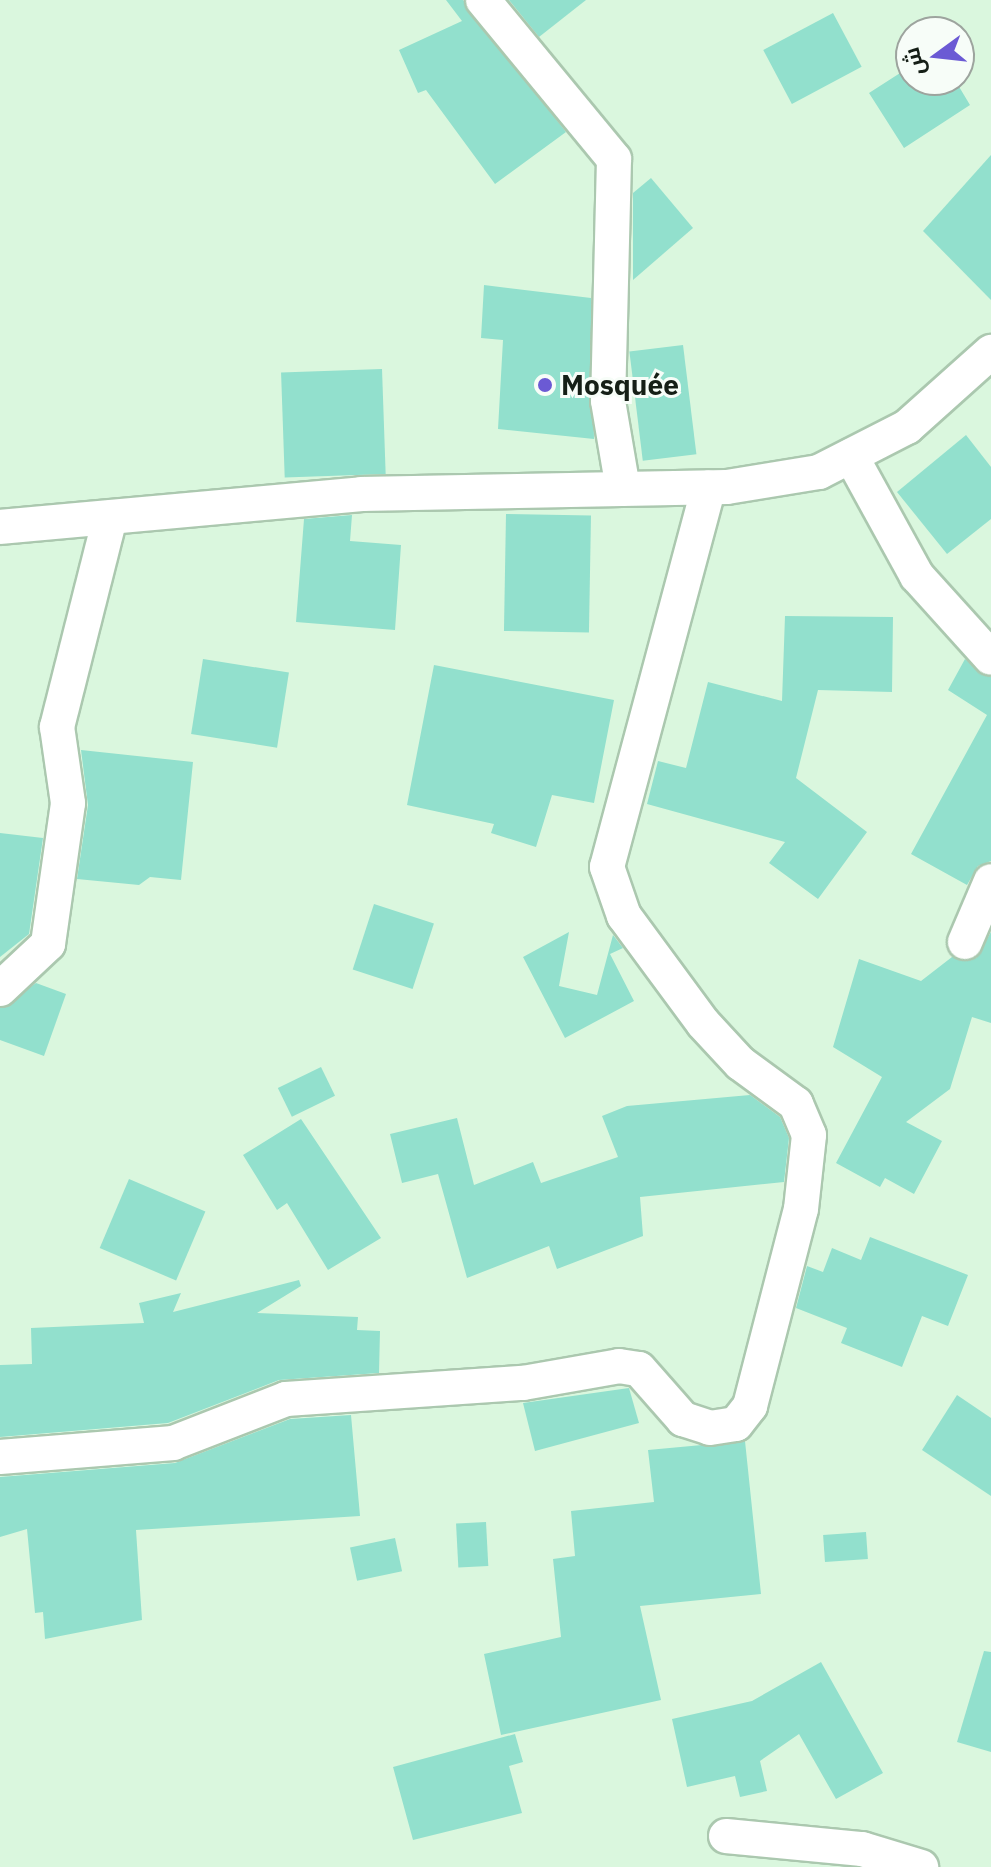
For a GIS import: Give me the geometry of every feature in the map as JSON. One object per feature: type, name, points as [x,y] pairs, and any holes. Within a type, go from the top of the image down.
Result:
[{"type":"street","points":[[483,0],[614,159],[608,401],[623,489]]},
{"type":"street","points":[[0,527],[361,494],[709,487],[819,472],[907,427],[991,352]]},
{"type":"street","points":[[851,456],[917,576],[991,658]]},
{"type":"street","points":[[0,1457],[173,1443],[286,1399],[523,1383],[619,1366],[639,1369],[683,1419],[710,1428],[736,1424],[750,1406],[801,1209],[809,1135],[796,1104],[740,1063],[694,1011],[624,916],[607,867],[709,487]]},
{"type":"street","points":[[0,989],[48,944],[68,803],[57,727],[110,518]]},
{"type":"street","points":[[965,942],[991,881]]},
{"type":"street","points":[[726,1836],[862,1849],[921,1867]]},
{"type":"building","points":[[446,0],[463,0],[566,132],[495,184],[426,90],[418,93],[399,50],[462,21]]},
{"type":"building","points":[[509,0],[586,0],[539,37]]},
{"type":"building","points":[[833,13],[862,67],[792,104],[763,50]]},
{"type":"building","points":[[895,76],[895,96],[965,96],[970,105],[904,148],[869,93]]},
{"type":"building","points":[[991,155],[991,300],[923,231]]},
{"type":"building","points":[[651,178],[693,228],[633,280],[633,193]]},
{"type":"building","name":"Mosquée","points":[[484,285],[591,298],[594,439],[498,429],[503,340],[481,338]]},
{"type":"building","points":[[683,345],[696,454],[643,461],[629,352]]},
{"type":"building","points":[[382,369],[386,474],[285,477],[281,373]]},
{"type":"building","points":[[966,435],[991,467],[991,519],[947,554],[897,492]]},
{"type":"building","points":[[506,514],[591,515],[589,632],[504,631]]},
{"type":"building","points":[[352,515],[350,541],[401,545],[395,630],[296,622],[304,519]]},
{"type":"building","points":[[785,616],[893,617],[892,692],[818,690],[796,778],[867,832],[818,899],[769,863],[785,842],[647,804],[658,761],[686,768],[708,682],[782,701]]},
{"type":"building","points":[[203,659],[289,673],[277,748],[191,734]]},
{"type":"building","points":[[965,659],[991,677],[991,861],[978,866],[967,885],[911,854],[987,715],[948,690]]},
{"type":"building","points":[[434,665],[614,700],[594,803],[552,795],[536,847],[491,833],[494,824],[407,805]]},
{"type":"building","points":[[81,750],[193,762],[181,880],[150,877],[139,885],[77,879],[88,805]]},
{"type":"building","points":[[0,833],[43,838],[29,934],[0,957]]},
{"type":"building","points":[[374,904],[434,923],[413,989],[353,970]]},
{"type":"building","points":[[569,932],[559,986],[597,995],[613,935],[623,948],[610,954],[634,1001],[565,1038],[523,957]]},
{"type":"building","points":[[991,932],[991,1023],[972,1017],[950,1089],[906,1122],[942,1141],[914,1194],[885,1178],[880,1187],[836,1163],[882,1077],[833,1047],[859,959],[921,981],[952,957],[976,958]]},
{"type":"building","points":[[36,983],[66,994],[44,1056],[0,1040],[0,1008]]},
{"type":"building","points":[[321,1067],[335,1096],[292,1117],[278,1088]]},
{"type":"building","points":[[750,1095],[780,1117],[789,1138],[784,1182],[640,1197],[643,1236],[557,1269],[549,1246],[467,1278],[438,1174],[402,1183],[390,1134],[457,1118],[474,1185],[533,1162],[541,1183],[618,1157],[602,1116],[627,1106]]},
{"type":"building","points":[[301,1119],[381,1238],[328,1270],[287,1203],[277,1210],[243,1155]]},
{"type":"building","points":[[129,1179],[205,1211],[176,1280],[100,1248]]},
{"type":"building","points":[[870,1237],[968,1275],[948,1326],[922,1316],[902,1367],[841,1343],[847,1328],[796,1308],[807,1266],[823,1272],[832,1248],[861,1260]]},
{"type":"building","points":[[299,1280],[301,1286],[257,1313],[358,1317],[357,1330],[380,1331],[379,1373],[279,1380],[168,1423],[0,1437],[0,1365],[32,1364],[31,1328],[144,1323],[139,1303],[181,1293],[173,1312]]},
{"type":"building","points":[[629,1388],[639,1423],[535,1451],[523,1403]]},
{"type":"building","points":[[957,1395],[991,1418],[991,1496],[922,1450]]},
{"type":"building","points":[[351,1415],[360,1516],[136,1530],[142,1620],[45,1639],[43,1612],[35,1613],[27,1529],[0,1537],[0,1477],[175,1463],[290,1419]]},
{"type":"building","points":[[745,1441],[761,1594],[640,1606],[661,1700],[501,1735],[484,1654],[561,1637],[553,1559],[575,1556],[571,1511],[654,1502],[648,1450]]},
{"type":"building","points":[[486,1522],[488,1566],[458,1568],[456,1524]]},
{"type":"building","points":[[866,1532],[868,1559],[825,1562],[823,1535]]},
{"type":"building","points":[[395,1538],[402,1571],[357,1581],[350,1548]]},
{"type":"building","points":[[984,1651],[991,1652],[991,1752],[957,1742]]},
{"type":"building","points":[[821,1662],[883,1773],[836,1799],[799,1734],[760,1761],[767,1791],[740,1797],[735,1776],[687,1787],[672,1719],[752,1701]]},
{"type":"building","points":[[515,1734],[523,1762],[509,1766],[522,1813],[413,1840],[393,1767]]},
{"type":"place","name":"Mosquée","points":[[545,385]]}]
